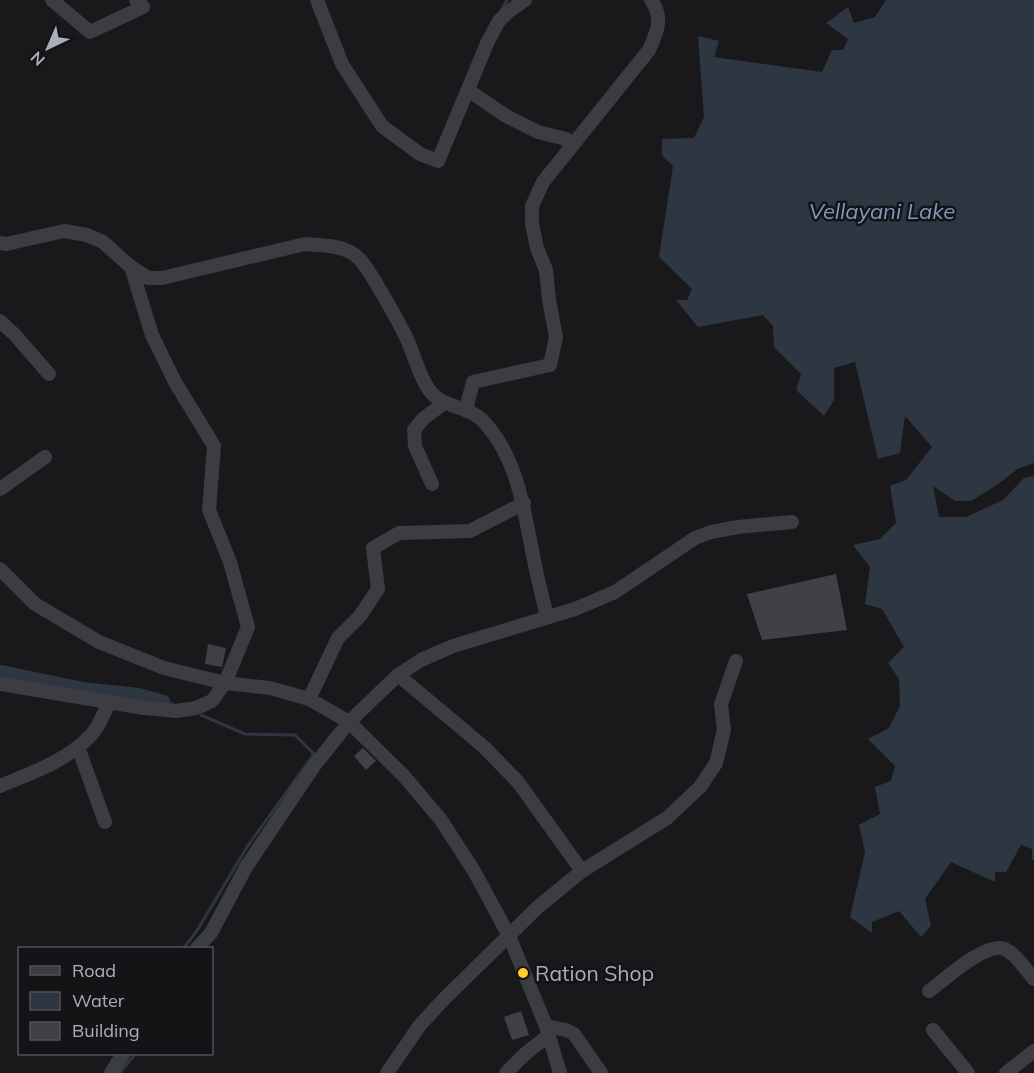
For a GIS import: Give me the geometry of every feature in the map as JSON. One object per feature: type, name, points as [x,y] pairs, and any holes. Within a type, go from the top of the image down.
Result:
[{"type":"street","points":[[52,0],[90,32],[143,7],[136,0]]},
{"type":"street","points":[[317,0],[342,63],[382,126],[420,154],[438,161],[499,21],[525,0]]},
{"type":"street","points":[[466,409],[473,382],[550,365],[556,338],[546,270],[537,248],[532,224],[532,206],[543,182],[649,50],[658,30],[659,17],[651,0]]},
{"type":"street","points":[[468,90],[506,116],[538,132],[566,139],[571,147]]},
{"type":"street","points":[[0,243],[6,244],[64,231],[87,235],[103,242],[131,267],[148,278],[162,278],[305,244],[328,245],[350,252],[366,266],[406,336],[426,386],[433,396],[444,403],[466,409],[484,422],[496,437],[513,468],[524,503],[547,617]]},
{"type":"street","points":[[0,684],[176,711],[196,708],[212,701],[225,683],[248,627],[230,562],[209,510],[214,446],[176,382],[152,335],[131,267]]},
{"type":"street","points":[[0,321],[49,374]]},
{"type":"street","points":[[432,484],[415,446],[414,430],[423,419],[444,403]]},
{"type":"street","points":[[0,489],[45,457]]},
{"type":"street","points":[[309,699],[338,638],[360,616],[378,589],[373,548],[399,533],[470,531],[524,503]]},
{"type":"street","points":[[198,947],[211,933],[246,867],[314,766],[349,722],[398,675],[421,660],[453,646],[575,609],[615,592],[694,538],[738,527],[792,522]]},
{"type":"street","points":[[0,569],[35,603],[99,642],[164,668],[225,683],[270,688],[309,699],[349,722],[404,776],[441,820],[474,871],[509,936],[548,1031],[560,1073]]},
{"type":"street","points":[[387,1073],[420,1026],[445,998],[538,907],[582,871],[667,818],[700,787],[716,763],[724,730],[721,704],[736,661]]},
{"type":"street","points":[[398,675],[484,747],[518,782],[582,871]]},
{"type":"street","points":[[0,786],[38,771],[78,747],[98,725],[109,702]]},
{"type":"street","points":[[78,747],[105,822]]},
{"type":"street","points":[[929,991],[977,955],[991,948],[1002,948],[1013,954],[1034,979]]},
{"type":"street","points":[[506,1073],[548,1031],[566,1030],[574,1034],[601,1073]]},
{"type":"street","points":[[933,1030],[968,1073]]},
{"type":"street","points":[[1006,1073],[1034,1051]]},
{"type":"street","points":[[111,1073],[122,1055]]},
{"type":"water","name":"Vellayani Lake","points":[[886,0],[1034,0],[1034,463],[1019,468],[971,501],[955,501],[933,486],[939,517],[966,517],[1003,500],[1024,478],[1034,476],[1034,860],[1032,860],[1032,849],[1021,845],[1006,872],[995,872],[995,882],[951,862],[925,899],[931,926],[921,937],[899,911],[872,922],[872,933],[850,917],[865,852],[859,825],[880,814],[875,787],[891,781],[895,766],[868,739],[889,728],[900,706],[899,679],[888,663],[904,647],[882,609],[865,604],[870,567],[853,545],[880,539],[896,523],[890,486],[906,480],[932,447],[905,416],[900,453],[878,459],[855,362],[834,368],[834,400],[824,416],[796,390],[801,374],[774,347],[773,326],[763,315],[698,327],[676,300],[687,300],[692,289],[659,257],[673,166],[662,155],[662,139],[694,138],[704,117],[698,36],[719,41],[714,57],[822,72],[832,50],[843,50],[848,39],[826,23],[848,7],[854,23],[875,17]]},
{"type":"building","points":[[836,574],[847,630],[762,640],[747,594]]},
{"type":"building","points":[[208,644],[226,648],[222,667],[205,664]]},
{"type":"building","points":[[363,748],[376,761],[366,770],[354,756]]},
{"type":"building","points":[[521,1011],[529,1035],[512,1040],[504,1017]]},
{"type":"waterway","points":[[501,11],[507,0]]},
{"type":"waterway","points":[[0,671],[83,688],[139,694],[164,701]]},
{"type":"waterway","points":[[164,701],[172,704]]},
{"type":"waterway","points":[[185,947],[247,847],[314,754],[295,735],[245,734],[201,715]]},
{"type":"waterway","points":[[120,1073],[134,1055]]},
{"type":"place","name":"Ration Shop","points":[[523,973]]}]
